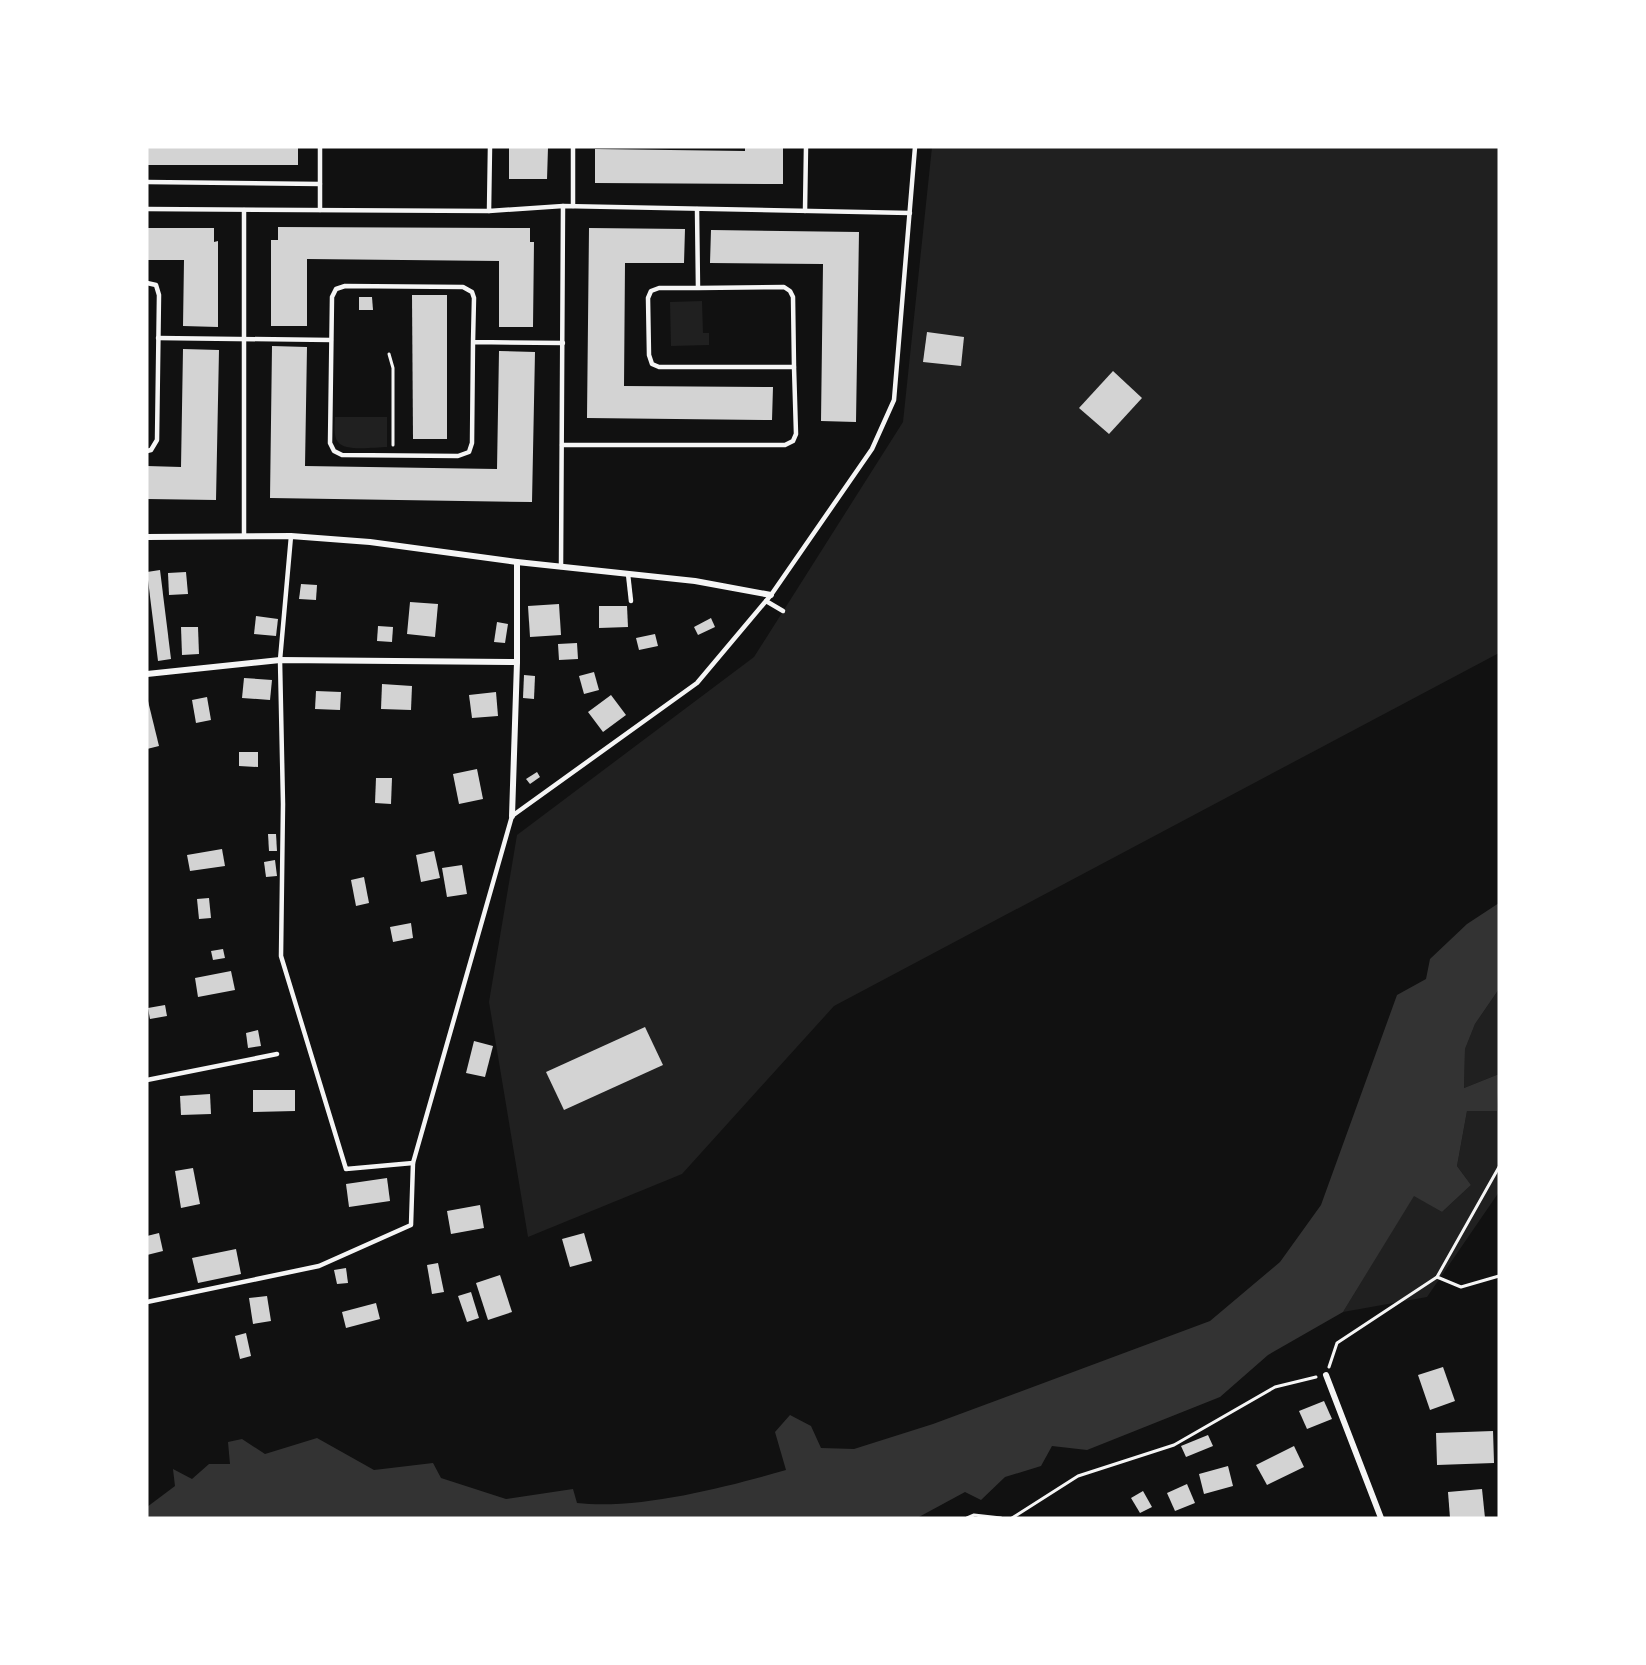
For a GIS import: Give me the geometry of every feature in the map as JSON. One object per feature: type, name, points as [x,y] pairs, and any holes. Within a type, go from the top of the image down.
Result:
[{"type":"street","points":[[147,537],[291,536],[370,542],[517,562],[694,581],[771,595]]},
{"type":"street","points":[[512,816],[518,662],[517,562]]},
{"type":"street","points":[[147,674],[280,660],[518,662]]},
{"type":"street","points":[[1326,1374],[1381,1518]]},
{"type":"lane","points":[[320,147],[320,210]]},
{"type":"lane","points":[[489,211],[490,147]]},
{"type":"lane","points":[[573,147],[573,206]]},
{"type":"lane","points":[[805,211],[806,147]]},
{"type":"lane","points":[[147,1302],[319,1266],[411,1225],[413,1162],[512,816],[697,683],[771,595],[872,449],[894,400],[915,147]]},
{"type":"lane","points":[[147,182],[320,184]]},
{"type":"lane","points":[[561,567],[563,206]]},
{"type":"lane","points":[[147,209],[489,211],[573,206],[910,213]]},
{"type":"lane","points":[[697,209],[698,288]]},
{"type":"lane","points":[[244,210],[244,536]]},
{"type":"lane","points":[[147,283],[156,285],[159,295],[157,440],[147,452]]},
{"type":"lane","points":[[345,286],[464,287],[472,292],[472,443],[469,452],[458,456],[342,455],[334,452],[330,443],[331,340],[332,297],[336,289],[345,286]]},
{"type":"lane","points":[[562,445],[785,445],[793,441],[796,434],[794,367],[790,291],[784,287],[659,288],[651,291],[648,298],[651,364],[658,367],[794,367]]},
{"type":"lane","points":[[158,338],[331,340]]},
{"type":"lane","points":[[473,342],[563,343]]},
{"type":"lane","points":[[291,536],[280,660],[284,804],[281,956],[346,1169],[413,1162]]},
{"type":"lane","points":[[628,574],[631,601]]},
{"type":"lane","points":[[766,601],[783,611]]},
{"type":"lane","points":[[147,1080],[277,1054]]},
{"type":"path","points":[[389,354],[393,368],[393,455]]},
{"type":"path","points":[[1012,1518],[1078,1476],[1174,1445],[1275,1387],[1326,1374],[1337,1343],[1437,1277],[1499,1167]]},
{"type":"path","points":[[1437,1277],[1461,1287],[1499,1276]]},
{"type":"path","points":[[967,1518],[974,1515],[1001,1518]]},
{"type":"shaded area","points":[[932,147],[1499,147],[1499,653],[834,1006],[682,1174],[528,1237],[489,1002],[517,835],[754,657],[903,422]]},
{"type":"shaded area","points":[[702,301],[703,333],[709,333],[709,345],[671,346],[670,302]]},
{"type":"shaded area","points":[[335,417],[387,417],[387,447],[353,448],[342,445],[335,437]]},
{"type":"shaded area","points":[[1499,903],[1499,989],[1475,1024],[1465,1049],[1464,1088],[1499,1074],[1497,1111],[1467,1111],[1457,1166],[1471,1185],[1442,1212],[1414,1196],[1343,1312],[1268,1355],[1220,1397],[1087,1450],[1052,1446],[1041,1466],[1005,1477],[981,1500],[965,1492],[917,1518],[147,1518],[147,1507],[175,1486],[173,1469],[192,1479],[209,1464],[230,1464],[228,1442],[242,1439],[265,1454],[317,1438],[374,1470],[433,1463],[441,1478],[506,1499],[573,1489],[577,1503],[627,1503],[682,1496],[786,1470],[775,1432],[790,1415],[811,1426],[821,1448],[854,1449],[933,1424],[1210,1321],[1280,1262],[1321,1205],[1397,995],[1426,979],[1430,959],[1467,924]]},
{"type":"shaded area","points":[[1499,989],[1499,1074],[1464,1088],[1465,1049],[1475,1024]]},
{"type":"shaded area","points":[[1499,1097],[1499,1192],[1427,1297],[1343,1312],[1414,1195],[1442,1212],[1471,1185],[1457,1166],[1467,1111],[1497,1111]]},
{"type":"building","points":[[147,147],[298,147],[298,165],[147,165]]},
{"type":"building","points":[[509,147],[548,147],[547,179],[509,179]]},
{"type":"building","points":[[745,147],[783,147],[783,184],[595,183],[595,149],[745,151]]},
{"type":"building","points":[[278,227],[530,228],[530,242],[534,242],[533,327],[499,327],[499,261],[307,259],[307,326],[271,326],[271,240],[278,240]]},
{"type":"building","points":[[147,228],[214,228],[214,242],[218,241],[218,327],[183,326],[184,260],[147,260]]},
{"type":"building","points":[[589,228],[685,229],[684,263],[625,263],[624,386],[773,387],[772,420],[587,418]]},
{"type":"building","points":[[711,230],[859,232],[856,422],[821,421],[823,264],[710,263]]},
{"type":"building","points":[[412,295],[447,295],[447,439],[413,439]]},
{"type":"building","points":[[359,297],[372,297],[373,310],[359,310]]},
{"type":"building","points":[[927,332],[964,337],[961,366],[923,362]]},
{"type":"building","points":[[272,346],[307,347],[305,466],[497,469],[499,351],[535,352],[532,502],[270,498]]},
{"type":"building","points":[[183,349],[219,350],[216,500],[147,499],[147,466],[181,467]]},
{"type":"building","points":[[1113,371],[1142,398],[1109,434],[1079,408]]},
{"type":"building","points":[[160,570],[171,659],[158,661],[147,572]]},
{"type":"building","points":[[186,572],[188,594],[169,595],[168,573]]},
{"type":"building","points":[[301,584],[317,585],[316,600],[299,599]]},
{"type":"building","points":[[410,602],[438,604],[435,637],[407,634]]},
{"type":"building","points":[[559,604],[561,635],[530,637],[528,606]]},
{"type":"building","points":[[599,606],[627,606],[628,627],[599,628]]},
{"type":"building","points":[[256,616],[278,619],[276,636],[254,634]]},
{"type":"building","points":[[711,618],[715,627],[698,635],[694,627]]},
{"type":"building","points":[[497,622],[508,624],[505,643],[494,642]]},
{"type":"building","points":[[378,626],[393,627],[392,642],[377,641]]},
{"type":"building","points":[[181,627],[198,627],[199,654],[182,655]]},
{"type":"building","points":[[655,634],[658,646],[639,650],[636,638]]},
{"type":"building","points":[[577,643],[578,659],[559,660],[558,644]]},
{"type":"building","points":[[594,672],[599,690],[584,694],[579,676]]},
{"type":"building","points":[[524,675],[535,676],[534,699],[523,698]]},
{"type":"building","points":[[244,678],[272,680],[270,700],[242,698]]},
{"type":"building","points":[[382,684],[412,686],[411,710],[381,709]]},
{"type":"building","points":[[316,691],[341,692],[340,710],[315,709]]},
{"type":"building","points":[[496,692],[498,716],[472,718],[469,695]]},
{"type":"building","points":[[611,695],[626,715],[603,732],[588,712]]},
{"type":"building","points":[[147,697],[159,746],[147,749]]},
{"type":"building","points":[[207,697],[211,720],[196,723],[192,700]]},
{"type":"building","points":[[239,752],[258,752],[258,767],[239,766]]},
{"type":"building","points":[[477,769],[483,799],[459,804],[453,774]]},
{"type":"building","points":[[537,772],[540,777],[530,784],[526,779]]},
{"type":"building","points":[[376,778],[392,778],[391,804],[375,803]]},
{"type":"building","points":[[268,834],[276,834],[277,851],[269,851]]},
{"type":"building","points":[[222,849],[225,866],[190,871],[187,855]]},
{"type":"building","points":[[434,851],[440,878],[421,882],[416,855]]},
{"type":"building","points":[[275,860],[277,876],[266,877],[264,862]]},
{"type":"building","points":[[462,865],[467,894],[447,897],[442,868]]},
{"type":"building","points":[[364,877],[369,903],[356,906],[351,880]]},
{"type":"building","points":[[209,898],[211,918],[199,919],[197,899]]},
{"type":"building","points":[[411,923],[413,938],[393,942],[390,927]]},
{"type":"building","points":[[223,949],[225,958],[213,960],[211,951]]},
{"type":"building","points":[[231,971],[235,990],[198,997],[195,978]]},
{"type":"building","points":[[165,1005],[167,1016],[150,1019],[148,1008]]},
{"type":"building","points":[[645,1027],[663,1065],[564,1110],[546,1072]]},
{"type":"building","points":[[258,1030],[261,1046],[248,1048],[246,1033]]},
{"type":"building","points":[[474,1041],[493,1046],[485,1077],[466,1073]]},
{"type":"building","points":[[253,1090],[295,1090],[295,1111],[253,1112]]},
{"type":"building","points":[[210,1094],[211,1114],[181,1115],[180,1096]]},
{"type":"building","points":[[193,1168],[200,1204],[181,1208],[175,1171]]},
{"type":"building","points":[[387,1178],[390,1201],[349,1207],[346,1184]]},
{"type":"building","points":[[480,1205],[484,1228],[451,1234],[447,1211]]},
{"type":"building","points":[[159,1233],[163,1251],[147,1255],[147,1236]]},
{"type":"building","points":[[584,1233],[592,1261],[570,1267],[562,1239]]},
{"type":"building","points":[[236,1249],[241,1274],[198,1283],[192,1258]]},
{"type":"building","points":[[438,1263],[444,1292],[432,1294],[427,1265]]},
{"type":"building","points":[[346,1268],[348,1283],[337,1284],[334,1270]]},
{"type":"building","points":[[500,1275],[512,1312],[488,1320],[476,1283]]},
{"type":"building","points":[[471,1292],[479,1318],[467,1322],[458,1296]]},
{"type":"building","points":[[267,1296],[271,1321],[253,1324],[249,1298]]},
{"type":"building","points":[[376,1303],[380,1319],[346,1328],[342,1312]]},
{"type":"building","points":[[246,1333],[251,1356],[240,1359],[235,1336]]},
{"type":"building","points":[[1443,1367],[1455,1401],[1430,1410],[1418,1375]]},
{"type":"building","points":[[1324,1401],[1332,1419],[1307,1429],[1299,1411]]},
{"type":"building","points":[[1493,1431],[1494,1463],[1437,1465],[1436,1433]]},
{"type":"building","points":[[1208,1435],[1213,1446],[1186,1457],[1181,1446]]},
{"type":"building","points":[[1294,1446],[1304,1467],[1267,1485],[1256,1465]]},
{"type":"building","points":[[1228,1466],[1233,1486],[1204,1494],[1199,1474]]},
{"type":"building","points":[[1187,1484],[1195,1503],[1175,1511],[1167,1493]]},
{"type":"building","points":[[1482,1489],[1485,1518],[1450,1518],[1448,1492]]},
{"type":"building","points":[[1143,1491],[1152,1507],[1140,1513],[1131,1498]]}]
